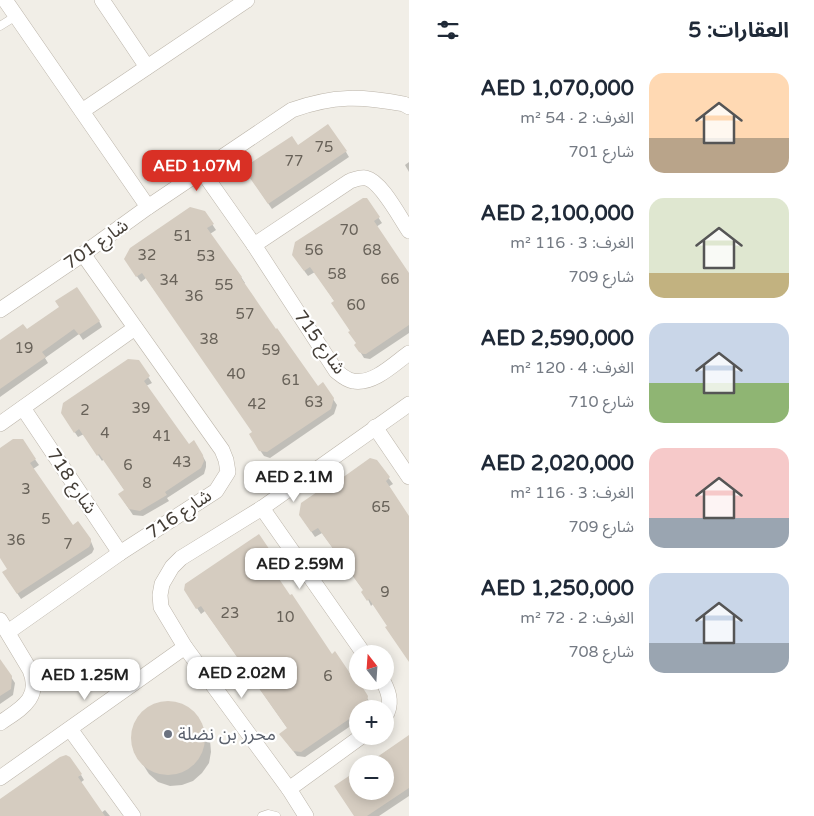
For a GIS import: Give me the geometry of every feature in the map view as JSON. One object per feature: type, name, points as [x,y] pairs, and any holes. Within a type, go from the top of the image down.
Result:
[{"type":"street","points":[[102,0],[147,67]]},
{"type":"street","points":[[82,111],[247,0]]},
{"type":"street","points":[[4,4],[16,16],[148,207]]},
{"type":"street","name":"شارع 701","points":[[0,310],[292,110],[316,101],[338,98],[365,98],[409,107]]},
{"type":"street","name":"شارع 715","points":[[202,170],[254,245],[336,371],[344,378],[352,381],[370,380],[409,353]]},
{"type":"street","points":[[254,245],[357,178],[367,178],[380,188],[409,231]]},
{"type":"street","name":"شارع 716","points":[[4,626],[216,491],[228,472],[222,450],[83,254]]},
{"type":"street","points":[[0,424],[135,328]]},
{"type":"street","points":[[306,816],[289,789],[186,647],[161,607],[160,595],[162,584],[172,567],[181,558],[262,508],[409,404]]},
{"type":"street","name":"شارع 718","points":[[23,408],[120,553]]},
{"type":"street","points":[[375,428],[409,477]]},
{"type":"street","points":[[262,508],[358,645]]},
{"type":"street","points":[[0,723],[25,705],[31,697],[34,687],[30,670],[4,626]]},
{"type":"street","points":[[0,778],[186,647]]},
{"type":"street","points":[[70,729],[133,816]]},
{"type":"street","points":[[289,789],[350,745]]},
{"type":"lane","points":[[0,26],[16,16]]},
{"type":"lane","points":[[262,816],[268,814],[276,816]]},
{"type":"building","points":[[328,124],[347,151],[268,204],[243,168],[292,136],[298,145]]},
{"type":"building","points":[[363,198],[367,198],[380,217],[374,221],[409,273],[409,325],[366,354],[359,352],[354,345],[356,343],[348,332],[350,331],[331,303],[334,301],[310,267],[304,271],[292,255],[295,242]]},
{"type":"building","points":[[190,207],[205,211],[214,224],[207,228],[276,329],[318,386],[323,382],[334,398],[331,409],[267,452],[259,451],[249,434],[252,432],[142,273],[136,277],[124,259],[130,248]]},
{"type":"building","points":[[77,287],[100,321],[79,335],[74,329],[42,352],[46,357],[0,389],[0,340],[23,324],[27,329],[59,307],[55,301]]},
{"type":"building","points":[[128,359],[139,360],[150,376],[144,381],[189,444],[194,440],[203,455],[204,461],[201,468],[165,492],[167,495],[140,511],[129,509],[118,494],[124,490],[99,454],[97,456],[79,429],[74,433],[61,413],[63,403]]},
{"type":"building","points":[[13,439],[23,439],[36,459],[30,463],[73,525],[78,521],[91,539],[89,547],[17,594],[2,572],[7,569],[0,558],[0,448]]},
{"type":"building","points":[[370,458],[377,460],[390,477],[386,481],[409,516],[409,662],[385,627],[387,626],[369,599],[367,601],[361,592],[363,590],[318,528],[311,532],[299,515],[301,503],[333,481],[335,483]]},
{"type":"building","points":[[259,534],[274,556],[267,561],[290,595],[292,594],[332,654],[335,651],[349,672],[349,690],[364,690],[368,696],[367,700],[349,700],[349,719],[301,752],[293,751],[279,734],[287,728],[201,606],[196,609],[184,590],[185,584]]},
{"type":"building","points":[[0,659],[12,676],[11,689],[0,696]]},
{"type":"building","name":"محرز بن نضلة","points":[[168,701],[182,704],[194,712],[202,724],[205,738],[202,752],[194,764],[182,772],[168,775],[154,772],[142,764],[134,752],[131,738],[134,724],[142,712],[154,704]]},
{"type":"building","points":[[409,735],[409,788],[394,798],[394,755],[380,755]]},
{"type":"building","points":[[66,755],[70,757],[82,774],[78,777],[105,816],[0,816],[0,799],[60,757]]},
{"type":"building","points":[[349,776],[349,800],[391,800],[367,816],[354,816],[334,786]]},
{"type":"place","name":"محرز بن نضلة","points":[[168,734]]}]
